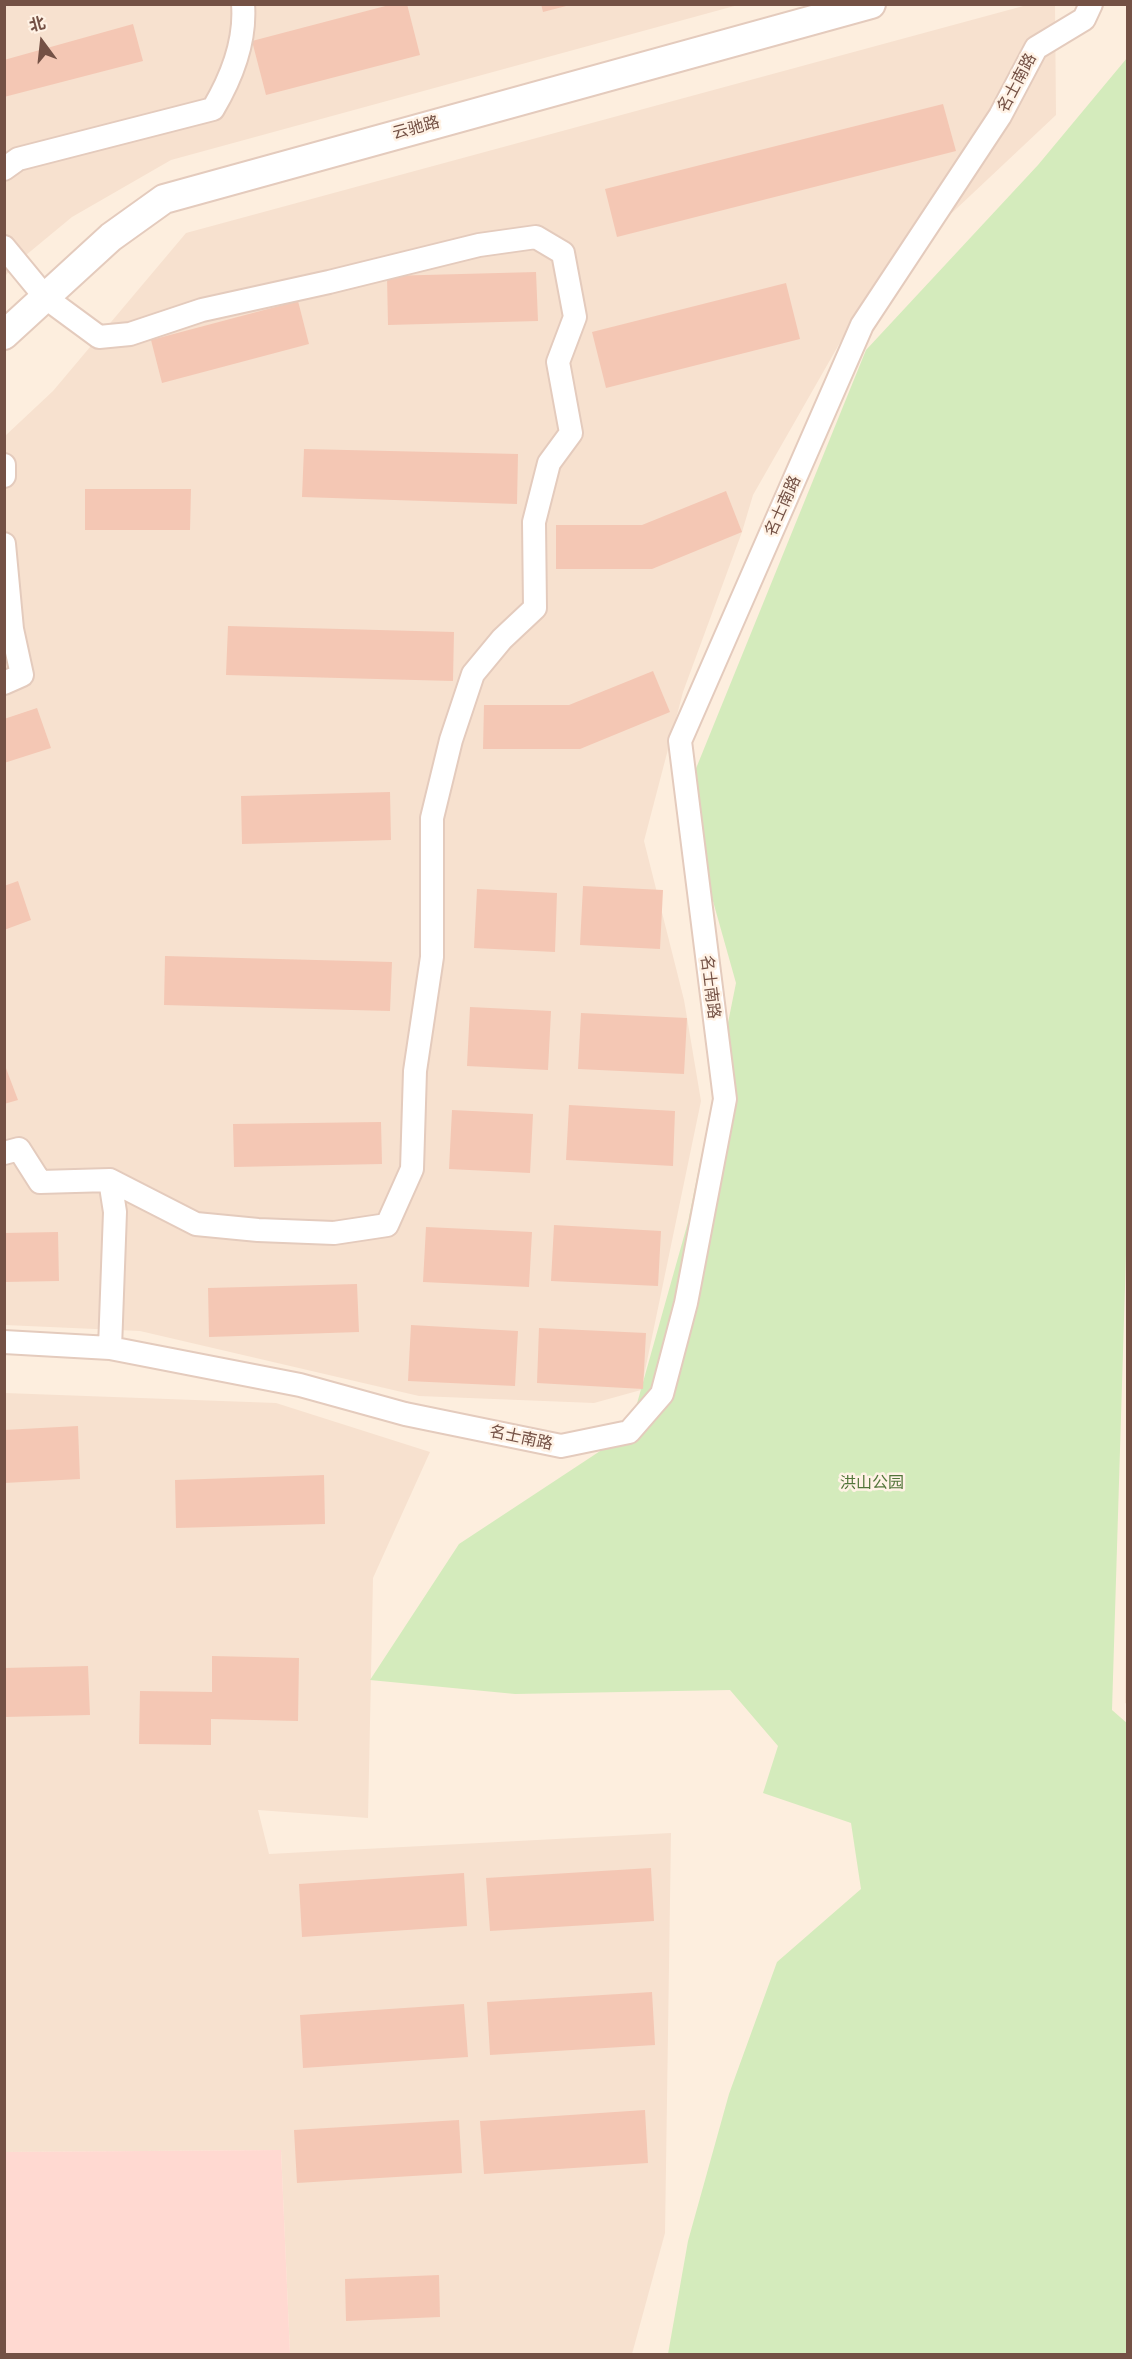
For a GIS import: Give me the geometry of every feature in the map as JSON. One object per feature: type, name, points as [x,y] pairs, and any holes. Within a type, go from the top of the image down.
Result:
[{"type":"street","points":[[4,169],[18,159],[213,109],[229,82],[245,26],[243,4]]},
{"type":"street","name":"云驰路","points":[[4,336],[111,237],[164,199],[871,4]]},
{"type":"street","name":"名士南路","points":[[4,1342],[110,1348],[300,1385],[405,1414],[561,1446],[629,1432],[662,1394],[686,1303],[725,1099],[680,741],[862,325],[1000,116],[1036,48],[1084,19],[1091,4]]},
{"type":"street","points":[[4,248],[46,298],[99,337],[130,334],[202,310],[329,282],[478,245],[536,237],[563,253],[574,317],[558,362],[571,433],[549,463],[534,522],[535,608],[502,639],[473,674],[451,740],[432,818],[432,957],[415,1071],[412,1169],[387,1225],[334,1233],[258,1230],[196,1224],[110,1180],[40,1182],[19,1149],[4,1153]]},
{"type":"street","points":[[4,465],[4,476]]},
{"type":"street","points":[[4,544],[12,629],[22,675],[4,683]]},
{"type":"street","points":[[110,1180],[115,1212],[110,1348]]},
{"type":"shaded area","points":[[5,5],[738,5],[171,160],[72,217],[20,260],[5,276]]},
{"type":"shaded area","points":[[1027,5],[1055,5],[1056,115],[870,290],[753,495],[742,532],[683,692],[644,841],[684,1000],[701,1101],[641,1390],[594,1403],[419,1396],[140,1331],[5,1325],[5,436],[53,391],[186,233]]},
{"type":"shaded area","points":[[5,1393],[276,1403],[430,1452],[373,1578],[368,1818],[258,1810],[269,1854],[671,1833],[665,2233],[632,2354],[290,2354],[281,2150],[5,2152]]},
{"type":"shaded area","points":[[1127,1577],[1128,1704],[1125,1703]]},
{"type":"shaded area","points":[[281,2150],[290,2354],[5,2354],[5,2152]]},
{"type":"green space","name":"洪山公园","points":[[1127,58],[1128,1189],[1112,1710],[1128,1724],[1127,2354],[668,2354],[688,2241],[729,2094],[777,1962],[861,1889],[851,1823],[763,1793],[778,1746],[730,1690],[515,1694],[370,1680],[459,1544],[629,1432],[688,1222],[736,983],[684,798],[866,350],[1038,165]]},
{"type":"building","points":[[393,4],[407,4],[420,55],[266,95],[252,41]]},
{"type":"building","points":[[541,4],[570,4],[570,5],[543,12]]},
{"type":"building","points":[[133,24],[143,61],[4,97],[4,60]]},
{"type":"building","points":[[943,104],[956,151],[617,237],[605,189]]},
{"type":"building","points":[[536,272],[538,321],[388,325],[387,276]]},
{"type":"building","points":[[786,283],[800,339],[606,388],[592,332]]},
{"type":"building","points":[[298,301],[309,344],[162,383],[151,340]]},
{"type":"building","points":[[304,449],[518,454],[517,504],[302,497]]},
{"type":"building","points":[[85,489],[191,489],[190,530],[85,530]]},
{"type":"building","points":[[726,491],[742,532],[652,569],[556,569],[556,525],[642,525]]},
{"type":"building","points":[[228,626],[454,632],[453,681],[226,675]]},
{"type":"building","points":[[653,671],[670,712],[580,749],[483,749],[484,705],[569,705]]},
{"type":"building","points":[[37,708],[51,748],[4,763],[4,719]]},
{"type":"building","points":[[390,792],[391,840],[242,844],[241,796]]},
{"type":"building","points":[[18,881],[31,920],[4,930],[4,886]]},
{"type":"building","points":[[583,886],[663,890],[660,949],[580,945]]},
{"type":"building","points":[[477,889],[557,893],[555,952],[474,948]]},
{"type":"building","points":[[165,956],[392,962],[390,1011],[164,1005]]},
{"type":"building","points":[[470,1007],[551,1011],[548,1070],[467,1066]]},
{"type":"building","points":[[581,1013],[687,1018],[684,1074],[578,1069]]},
{"type":"building","points":[[4,1063],[18,1100],[4,1104]]},
{"type":"building","points":[[569,1105],[675,1111],[673,1166],[566,1160]]},
{"type":"building","points":[[452,1110],[533,1114],[530,1173],[449,1169]]},
{"type":"building","points":[[381,1122],[382,1164],[234,1167],[233,1124]]},
{"type":"building","points":[[554,1225],[661,1231],[658,1286],[551,1281]]},
{"type":"building","points":[[426,1227],[532,1232],[529,1287],[423,1282]]},
{"type":"building","points":[[58,1232],[59,1281],[4,1282],[4,1233]]},
{"type":"building","points":[[357,1284],[359,1332],[209,1337],[208,1288]]},
{"type":"building","points":[[411,1325],[518,1331],[515,1386],[408,1381]]},
{"type":"building","points":[[539,1328],[646,1333],[643,1389],[537,1383]]},
{"type":"building","points":[[78,1426],[80,1479],[4,1483],[4,1430]]},
{"type":"building","points":[[324,1475],[325,1524],[176,1528],[175,1480]]},
{"type":"building","points":[[212,1656],[299,1658],[298,1721],[211,1719],[211,1745],[139,1744],[140,1691],[212,1692]]},
{"type":"building","points":[[88,1666],[90,1715],[4,1717],[4,1668]]},
{"type":"building","points":[[651,1868],[654,1921],[490,1931],[486,1878]]},
{"type":"building","points":[[464,1873],[467,1926],[302,1937],[299,1884]]},
{"type":"building","points":[[652,1992],[655,2045],[490,2055],[487,2002]]},
{"type":"building","points":[[464,2004],[468,2057],[303,2068],[300,2015]]},
{"type":"building","points":[[645,2110],[648,2163],[484,2174],[480,2121]]},
{"type":"building","points":[[459,2120],[462,2173],[297,2183],[294,2130]]},
{"type":"building","points":[[439,2275],[440,2317],[346,2321],[345,2279]]}]
